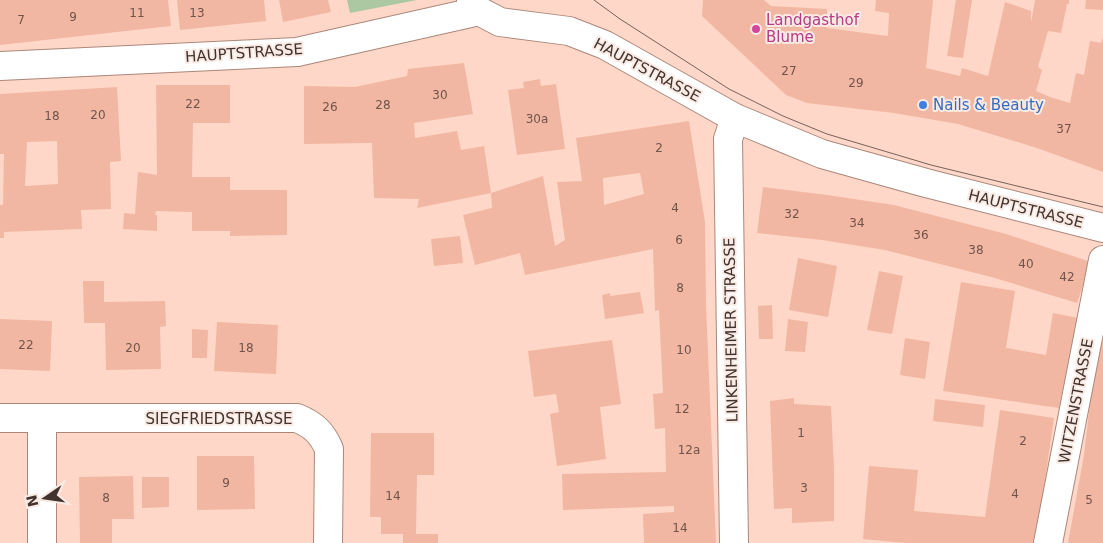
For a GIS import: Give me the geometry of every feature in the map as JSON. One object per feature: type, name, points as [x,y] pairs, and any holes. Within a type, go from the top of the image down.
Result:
[{"type":"street","name":"HAUPTSTRASSE","points":[[0,66],[297,52],[475,6],[500,22],[569,31],[605,45],[735,118],[822,154],[926,183],[1103,228]]},
{"type":"street","name":"LINKENHEIMER STRASSE","points":[[734,543],[728,139],[735,118]]},
{"type":"street","name":"WITZENSTRASSE","points":[[1048,543],[1103,260]]},
{"type":"street","name":"SIEGFRIEDSTRASSE","points":[[0,418],[297,418],[311,424],[323,436],[328,449],[328,543]]},
{"type":"street","points":[[42,418],[42,543]]},
{"type":"street","points":[[734,543],[739,543]]},
{"type":"green space","points":[[347,0],[417,0],[350,13]]},
{"type":"building","points":[[0,0],[168,0],[171,26],[0,45]]},
{"type":"building","points":[[177,0],[264,0],[266,21],[180,30]]},
{"type":"building","points":[[279,0],[328,0],[331,12],[283,22]]},
{"type":"building","points":[[703,0],[764,0],[771,6],[827,9],[827,28],[888,36],[889,13],[875,11],[876,0],[933,0],[926,68],[960,76],[962,68],[988,76],[1005,2],[1031,11],[1031,22],[1035,0],[1069,0],[1061,33],[1048,31],[1038,67],[1042,70],[1036,91],[1070,103],[1076,73],[1084,75],[1090,41],[1101,43],[1103,37],[1103,172],[1037,148],[958,124],[894,113],[807,103],[786,95],[702,16]]},
{"type":"building","points":[[956,0],[972,0],[963,58],[947,56]]},
{"type":"building","points":[[1086,0],[1103,0],[1103,10],[1085,9]]},
{"type":"building","points":[[464,63],[473,114],[414,123],[415,138],[457,131],[461,150],[484,146],[491,193],[417,208],[419,199],[374,198],[372,143],[304,144],[304,86],[355,87],[407,76],[408,69]]},
{"type":"building","points":[[540,79],[541,86],[556,84],[565,149],[517,155],[508,90],[524,88],[523,82]]},
{"type":"building","points":[[156,85],[230,85],[230,123],[193,123],[192,177],[230,177],[230,190],[287,190],[287,235],[230,236],[230,231],[192,231],[192,212],[156,211],[157,231],[123,229],[124,213],[135,214],[138,172],[157,175]]},
{"type":"building","points":[[117,87],[121,161],[110,162],[111,209],[81,210],[82,229],[4,232],[4,238],[0,238],[0,205],[3,205],[4,154],[0,154],[0,94]],"holes":[[[57,141],[58,184],[25,186],[27,142]]]},
{"type":"building","points":[[689,121],[705,222],[706,305],[716,543],[644,543],[643,514],[674,512],[674,506],[563,510],[562,474],[666,472],[665,428],[655,429],[653,394],[663,393],[659,310],[655,311],[653,249],[525,275],[520,253],[475,265],[463,215],[492,208],[491,193],[543,176],[555,246],[565,240],[557,182],[582,181],[576,138]],"holes":[[[640,173],[644,194],[604,205],[603,178]]]},
{"type":"building","points":[[763,187],[894,205],[1006,234],[1091,262],[1077,303],[995,278],[885,250],[822,240],[757,233]]},
{"type":"building","points":[[460,236],[463,263],[434,266],[431,239]]},
{"type":"building","points":[[798,258],[837,266],[828,317],[789,310]]},
{"type":"building","points":[[879,271],[903,276],[892,334],[867,330]]},
{"type":"building","points":[[83,281],[104,281],[104,302],[165,301],[166,326],[160,327],[161,369],[106,370],[105,323],[84,323]]},
{"type":"building","points":[[961,282],[1015,291],[1006,348],[1046,355],[1053,313],[1078,318],[1059,408],[943,391]]},
{"type":"building","points":[[640,292],[644,313],[605,319],[602,295],[610,293],[610,296]]},
{"type":"building","points":[[772,305],[773,339],[759,339],[758,306]]},
{"type":"building","points":[[0,319],[52,321],[50,371],[0,369]]},
{"type":"building","points":[[788,319],[808,322],[805,352],[785,351]]},
{"type":"building","points":[[217,322],[278,325],[276,374],[214,371]]},
{"type":"building","points":[[192,329],[208,330],[207,358],[192,358]]},
{"type":"building","points":[[905,338],[930,342],[925,379],[900,375]]},
{"type":"building","points":[[612,340],[621,404],[600,407],[606,459],[557,466],[550,414],[559,412],[556,394],[534,397],[528,351]]},
{"type":"building","points":[[1097,341],[1103,342],[1103,543],[1068,543],[1084,455]]},
{"type":"building","points":[[794,398],[794,404],[831,406],[834,521],[792,523],[792,508],[774,509],[770,401]]},
{"type":"building","points":[[935,399],[985,405],[983,427],[933,421]]},
{"type":"building","points":[[1000,410],[1054,418],[1036,543],[906,543],[863,539],[869,466],[918,470],[914,511],[985,517]]},
{"type":"building","points":[[371,433],[434,433],[434,475],[417,475],[416,534],[438,534],[438,543],[403,543],[403,534],[381,534],[381,517],[370,517]]},
{"type":"building","points":[[197,456],[254,456],[255,509],[197,510]]},
{"type":"building","points":[[133,476],[134,519],[112,519],[112,543],[80,543],[79,477]]},
{"type":"building","points":[[142,477],[169,477],[169,507],[142,508]]},
{"type":"tram line","points":[[594,0],[620,19],[729,89],[783,116],[827,134],[931,165],[1103,207]]},
{"type":"place","name":"Landgasthof Blume","points":[[756,29]]},
{"type":"place","name":"Nails & Beauty","points":[[923,105]]}]
